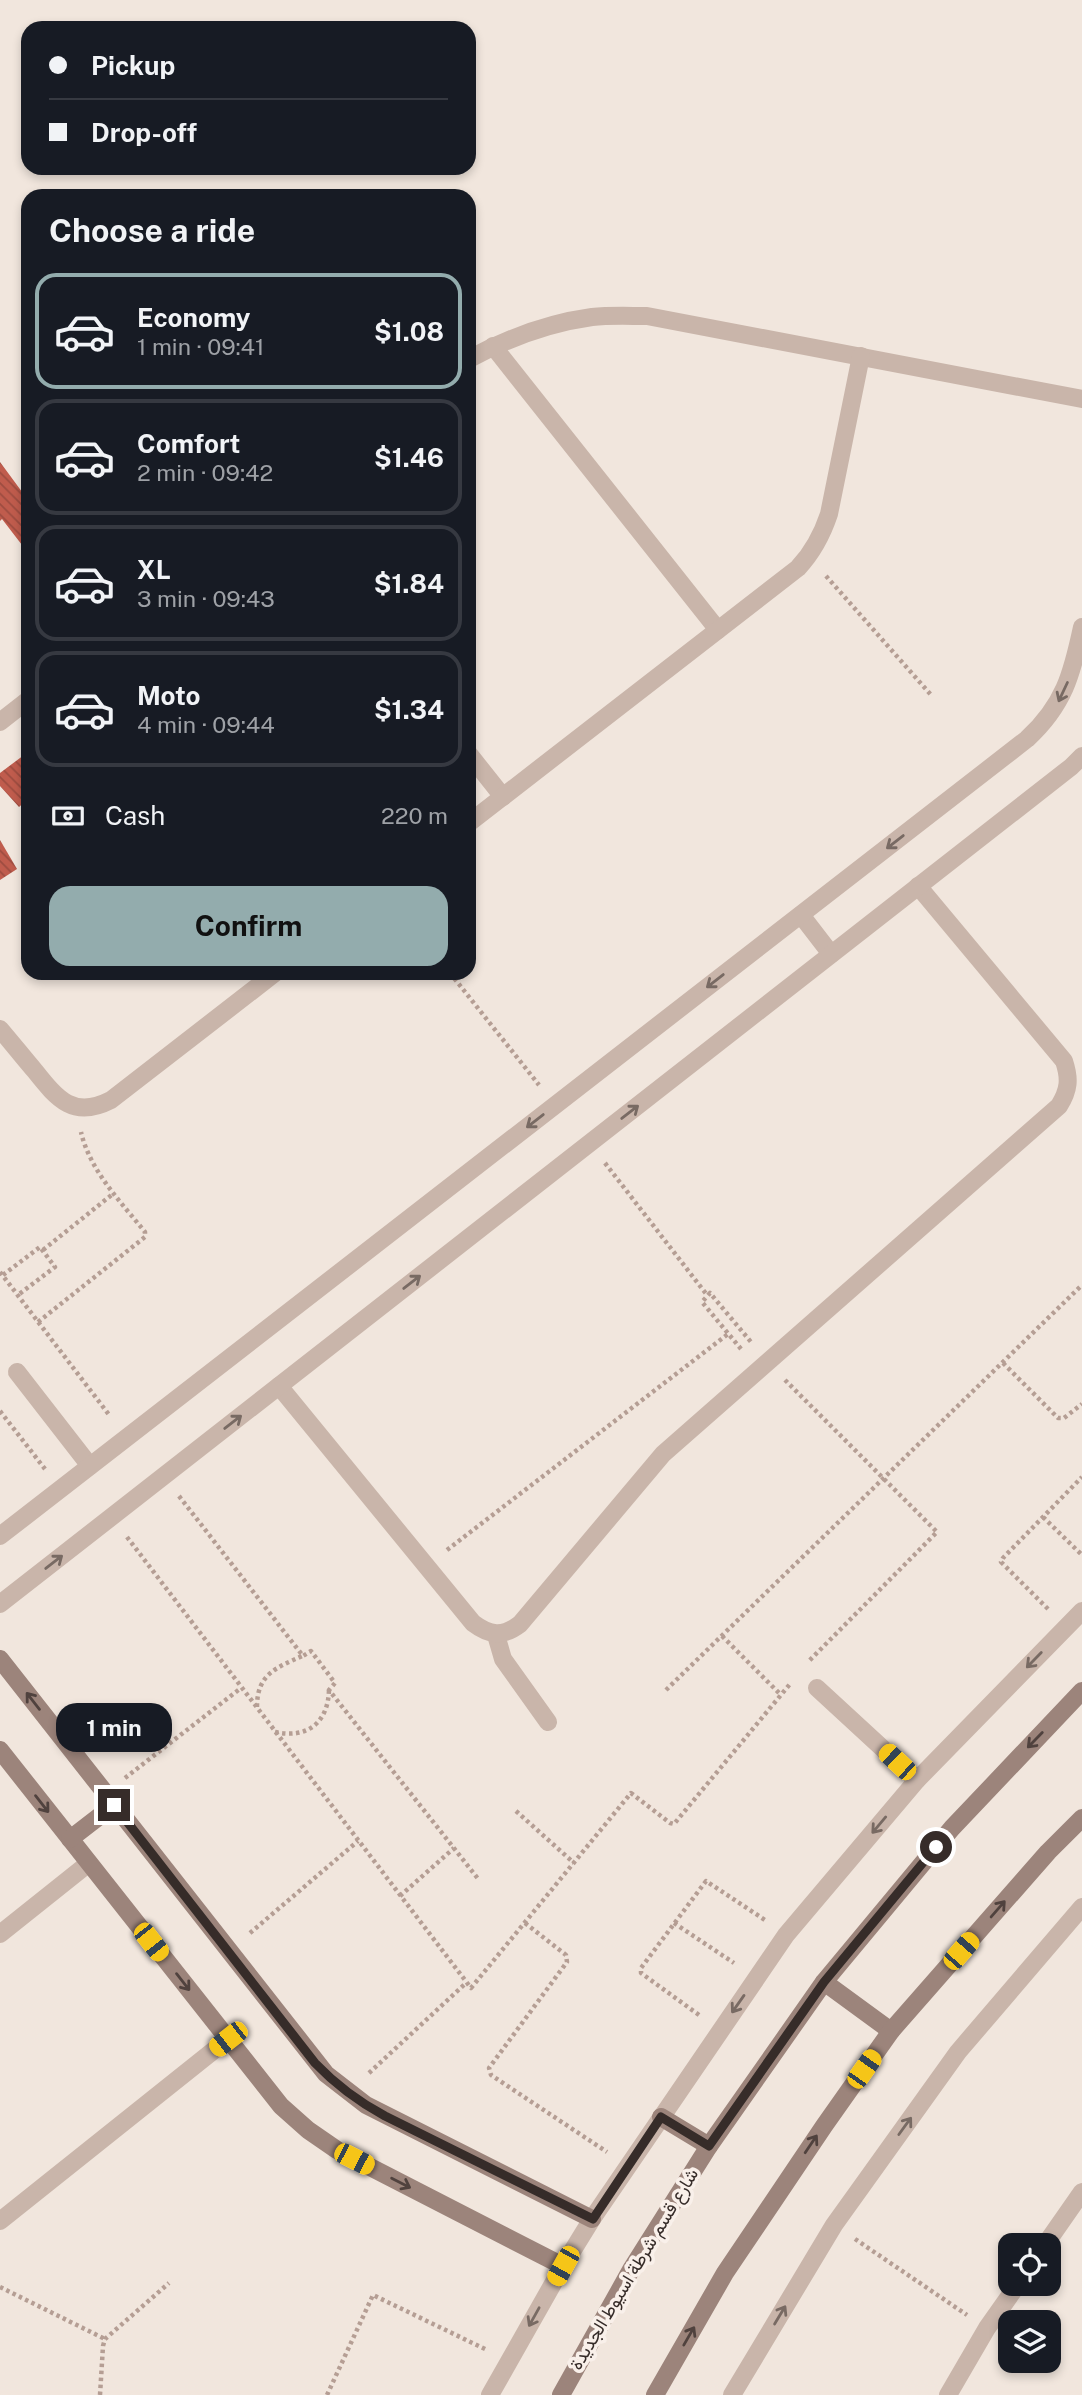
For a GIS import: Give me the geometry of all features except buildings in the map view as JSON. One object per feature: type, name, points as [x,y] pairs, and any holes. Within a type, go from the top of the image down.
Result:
[{"type":"main road","points":[[0,1659],[315,2063],[348,2093],[385,2116],[593,2219]]},
{"type":"main road","name":"شارع قسم شرطة اسيوط الجديدة","points":[[561,2395],[632,2268],[709,2146],[824,1982],[952,1828],[1082,1691]]},
{"type":"main road","points":[[0,1750],[281,2106],[322,2141],[563,2266]]},
{"type":"main road","points":[[70,1839],[109,1799]]},
{"type":"main road","points":[[655,2395],[725,2273],[891,2031],[1048,1852],[1082,1818]]},
{"type":"main road","points":[[824,1982],[891,2031]]},
{"type":"main road","points":[[661,2117],[709,2146]]},
{"type":"street","points":[[476,355],[542,327],[594,317],[647,316],[1082,399]]},
{"type":"street","points":[[493,346],[718,629]]},
{"type":"street","points":[[476,818],[798,568],[824,529],[829,514],[861,356]]},
{"type":"street","points":[[0,1536],[1027,739],[1055,708],[1065,689],[1073,670],[1082,627]]},
{"type":"street","points":[[0,722],[21,706]]},
{"type":"street","points":[[0,1604],[1082,756]]},
{"type":"street","points":[[476,763],[503,797]]},
{"type":"street","points":[[279,1386],[473,1623],[483,1631],[496,1635],[509,1632],[520,1624],[663,1454],[1059,1106],[1068,1092],[1069,1076],[1064,1061],[918,887]]},
{"type":"street","points":[[801,915],[831,954]]},
{"type":"street","points":[[0,1029],[55,1096],[68,1105],[98,1107],[111,1100],[266,980]]},
{"type":"street","points":[[17,1372],[90,1466]]},
{"type":"street","points":[[490,2395],[563,2266],[593,2219],[786,1935],[917,1780],[1082,1611]]},
{"type":"street","points":[[496,1635],[503,1659],[548,1722]]},
{"type":"street","points":[[817,1688],[917,1780]]},
{"type":"street","points":[[0,1934],[89,1863]]},
{"type":"street","points":[[732,2395],[834,2225],[958,2052],[1082,1907]]},
{"type":"street","points":[[0,2221],[228,2039]]},
{"type":"street","points":[[1053,2233],[1082,2192]]},
{"type":"street","points":[[948,2395],[986,2328],[1009,2296]]},
{"type":"path","points":[[808,556],[932,696]]},
{"type":"path","points":[[456,980],[555,1105]]},
{"type":"path","points":[[38,1322],[145,1237],[145,1232],[93,1164],[85,1148],[81,1130],[83,1108]]},
{"type":"path","points":[[590,1143],[707,1295]]},
{"type":"path","points":[[43,1250],[114,1192]]},
{"type":"path","points":[[18,1295],[55,1267],[40,1247],[2,1277],[127,1438]]},
{"type":"path","points":[[666,1690],[1082,1285]]},
{"type":"path","points":[[713,1293],[762,1366],[728,1334],[702,1302],[707,1295],[713,1293]]},
{"type":"path","points":[[426,1566],[728,1334]]},
{"type":"path","points":[[1003,1363],[1058,1418],[1064,1419],[1082,1404]]},
{"type":"path","points":[[0,1412],[61,1489]]},
{"type":"path","points":[[164,1475],[303,1656]]},
{"type":"path","points":[[1067,1626],[1001,1562],[1082,1477]]},
{"type":"path","points":[[1043,1517],[1082,1555]]},
{"type":"path","points":[[722,1636],[781,1695]]},
{"type":"path","points":[[257,1709],[263,1679],[278,1666],[311,1651],[335,1682],[329,1690],[329,1703],[323,1716],[314,1726],[302,1733],[288,1735],[274,1732]]},
{"type":"path","points":[[109,1799],[241,1688]]},
{"type":"path","points":[[329,1690],[479,1880]]},
{"type":"path","points":[[516,1811],[574,1863]]},
{"type":"path","points":[[228,1951],[358,1841]]},
{"type":"path","points":[[400,1896],[454,1848]]},
{"type":"path","points":[[719,2030],[641,1973],[641,1968],[706,1881],[786,1935]]},
{"type":"path","points":[[525,1923],[566,1955],[567,1962],[489,2068],[489,2072],[628,2165]]},
{"type":"path","points":[[674,1923],[756,1978]]},
{"type":"path","points":[[348,2093],[466,1983]]},
{"type":"path","points":[[834,2225],[986,2328]]},
{"type":"path","points":[[100,2395],[105,2339],[169,2283]]},
{"type":"path","points":[[0,2287],[105,2339]]},
{"type":"path","points":[[327,2395],[373,2295],[509,2361]]},
{"type":"route","points":[[114,1805],[315,2063],[336,2084],[385,2116],[593,2219],[661,2117],[709,2146],[824,1982],[936,1847]]}]
